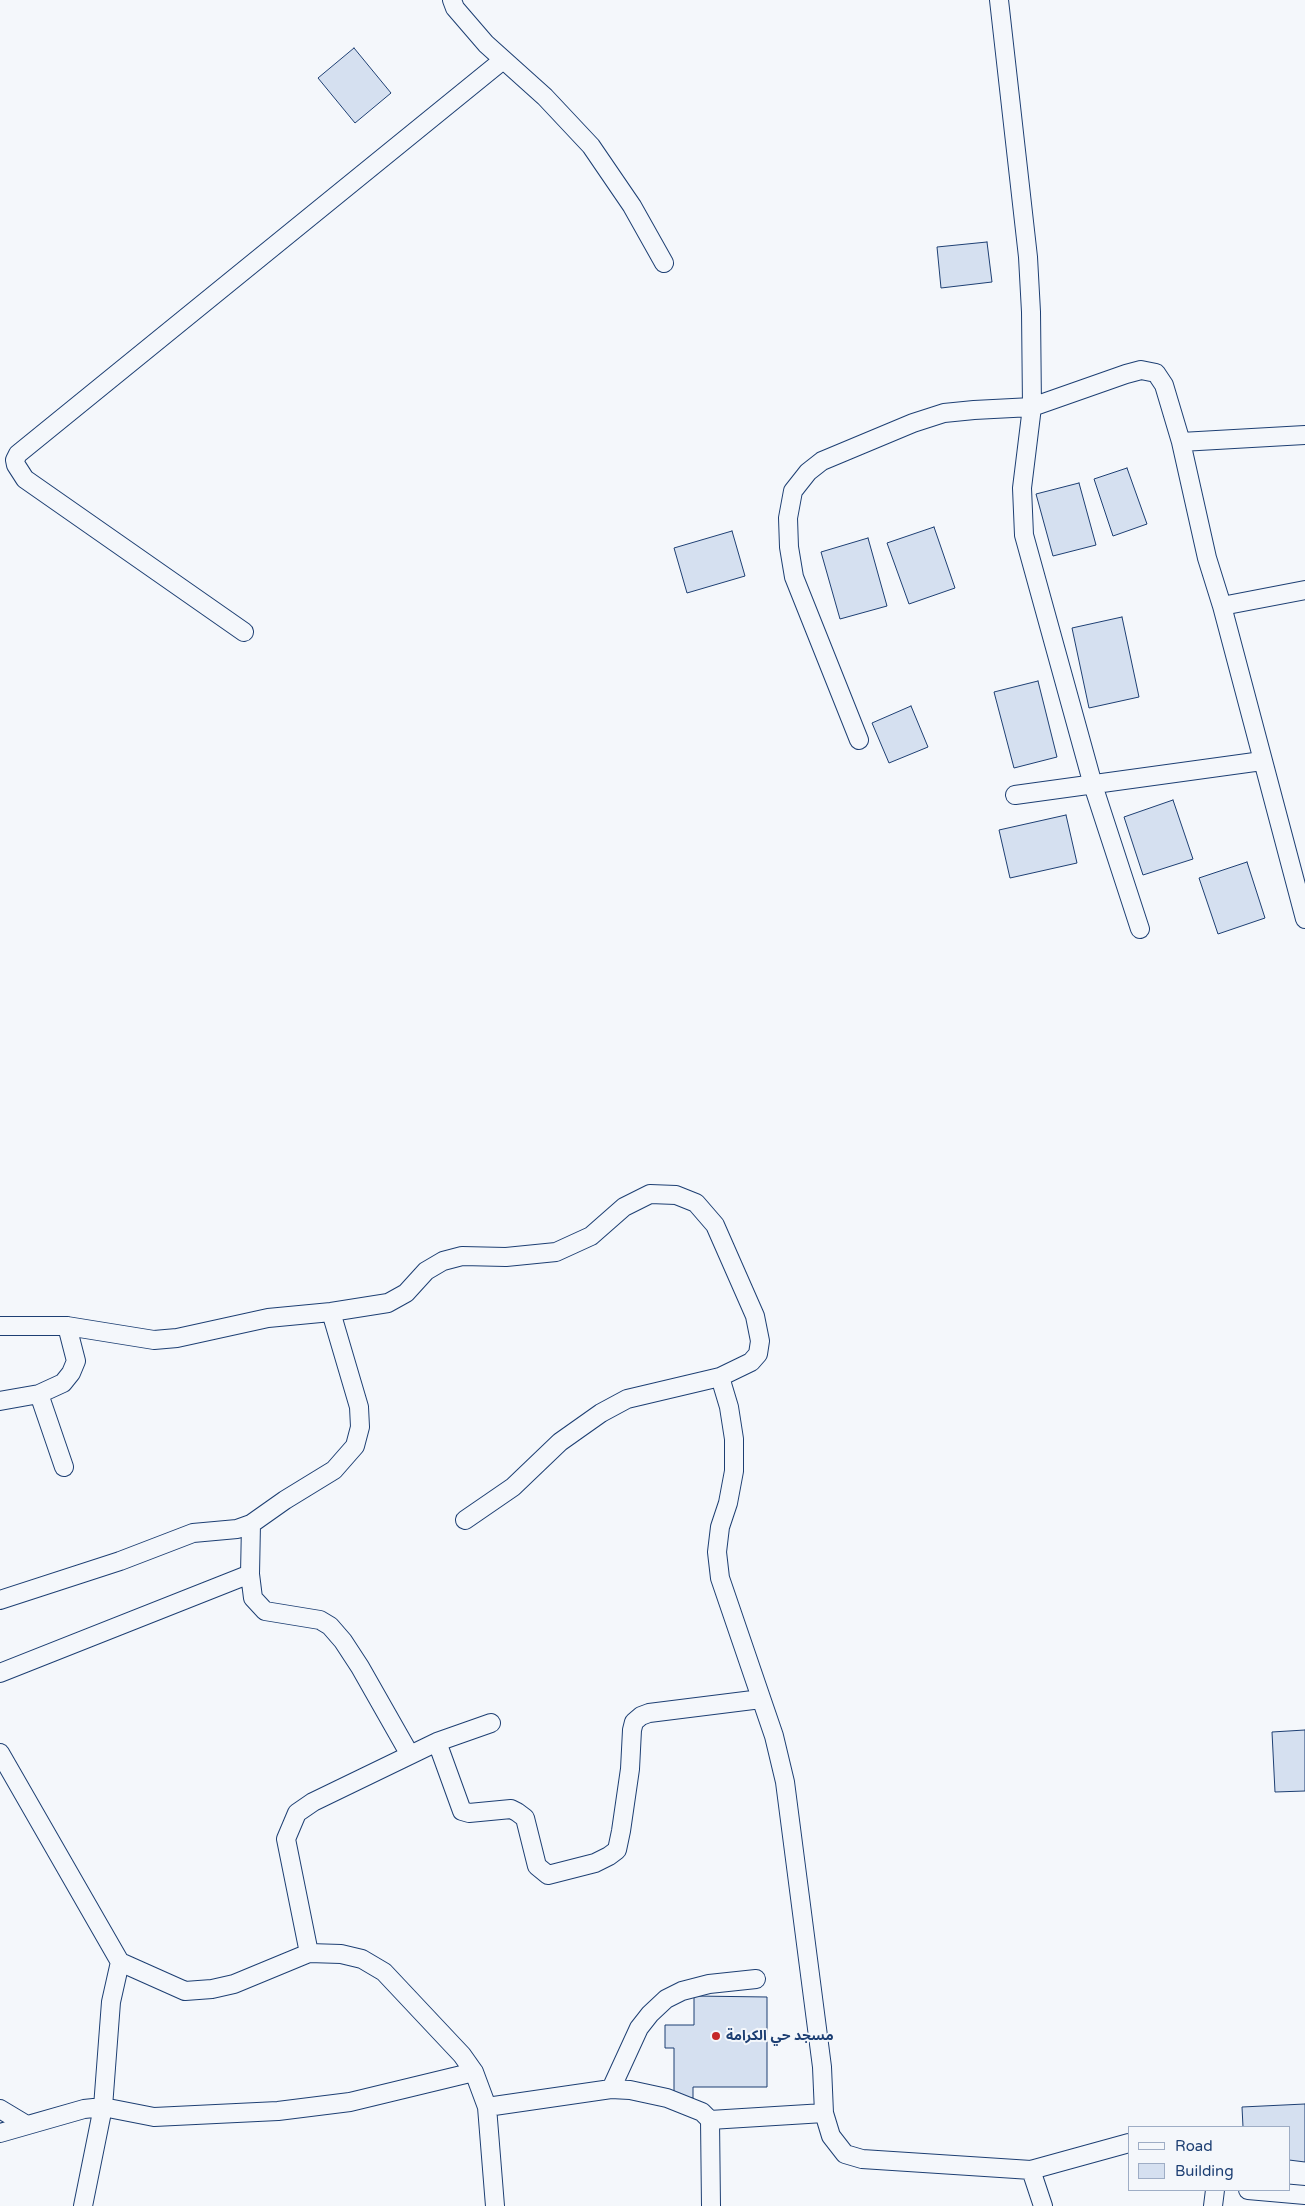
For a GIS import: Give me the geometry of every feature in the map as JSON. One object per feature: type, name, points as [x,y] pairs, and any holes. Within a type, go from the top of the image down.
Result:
[{"type":"street","points":[[452,0],[455,8],[486,44],[545,97],[591,146],[632,206],[664,263]]},
{"type":"street","points":[[999,0],[1028,258],[1031,312],[1032,407],[1022,488],[1024,534],[1093,785],[1140,929]]},
{"type":"street","points":[[244,632],[25,479],[15,460],[18,454],[503,60]]},
{"type":"street","points":[[859,740],[794,577],[788,537],[788,518],[793,491],[808,472],[822,461],[912,423],[944,413],[1032,407],[1126,374],[1141,370],[1156,373],[1164,385],[1181,442],[1198,525],[1222,606],[1305,919]]},
{"type":"street","points":[[1181,442],[1305,435]]},
{"type":"street","points":[[1222,606],[1305,590]]},
{"type":"street","points":[[1014,795],[1262,761]]},
{"type":"street","points":[[0,1326],[67,1326],[154,1340],[177,1338],[268,1318],[330,1312],[388,1303],[406,1293],[426,1271],[443,1261],[462,1256],[506,1257],[556,1252],[591,1236],[624,1207],[650,1194],[676,1195],[696,1203],[715,1225],[755,1316],[760,1341],[758,1354],[751,1362],[720,1377],[627,1399],[601,1413],[560,1442],[513,1487],[465,1520]]},
{"type":"street","points":[[0,1600],[120,1561],[192,1533],[203,1530],[226,1530],[251,1524],[285,1500],[334,1470],[355,1446],[360,1427],[358,1407],[330,1312]]},
{"type":"street","points":[[0,1401],[39,1394],[63,1383],[71,1373],[76,1361],[67,1326]]},
{"type":"street","points":[[720,1377],[730,1408],[734,1439],[734,1471],[728,1503],[720,1527],[717,1552],[720,1578],[774,1736],[785,1782],[822,2067],[824,2113],[831,2136],[844,2154],[852,2157],[1031,2170],[1128,2143]]},
{"type":"street","points":[[39,1394],[64,1467]]},
{"type":"street","points":[[251,1524],[250,1574],[253,1598],[265,1611],[320,1620],[330,1626],[360,1667],[410,1755]]},
{"type":"street","points":[[0,1672],[250,1574]]},
{"type":"street","points":[[437,1742],[462,1810],[469,1814],[511,1809],[525,1818],[537,1866],[548,1875],[595,1864],[610,1856],[616,1850],[621,1831],[630,1769],[632,1730],[634,1722],[641,1716],[761,1700]]},
{"type":"street","points":[[309,1953],[286,1839],[298,1813],[313,1802],[437,1742],[491,1723]]},
{"type":"street","points":[[0,1752],[120,1962],[185,1991],[212,1990],[234,1984],[309,1953],[340,1954],[362,1959],[384,1972],[462,2055],[474,2072],[487,2107],[495,2206]]},
{"type":"street","points":[[82,2206],[102,2107],[111,2002],[120,1962]]},
{"type":"street","points":[[611,2089],[639,2028],[666,1999],[682,1991],[709,1984],[756,1979]]},
{"type":"street","points":[[0,2132],[84,2109],[102,2107],[154,2117],[278,2110],[350,2102],[474,2072]]},
{"type":"street","points":[[487,2107],[611,2089],[630,2090],[667,2098],[702,2112],[710,2120],[711,2206]]},
{"type":"street","points":[[0,2109],[24,2124]]},
{"type":"street","points":[[710,2120],[824,2113]]},
{"type":"street","points":[[1031,2170],[1042,2206]]},
{"type":"street","points":[[1213,2206],[1214,2191]]},
{"type":"street","points":[[1259,2191],[1305,2195]]},
{"type":"building","points":[[354,48],[391,93],[355,123],[318,78]]},
{"type":"building","points":[[987,242],[992,282],[941,288],[937,247]]},
{"type":"building","points":[[1127,468],[1147,524],[1113,536],[1094,479]]},
{"type":"building","points":[[1079,483],[1096,545],[1053,556],[1036,494]]},
{"type":"building","points":[[934,527],[955,588],[909,604],[887,543]]},
{"type":"building","points":[[732,531],[745,576],[687,593],[674,548]]},
{"type":"building","points":[[868,538],[887,606],[840,619],[821,552]]},
{"type":"building","points":[[1122,617],[1139,697],[1089,708],[1072,628]]},
{"type":"building","points":[[1038,681],[1057,757],[1014,768],[994,692]]},
{"type":"building","points":[[911,706],[928,747],[889,763],[872,723]]},
{"type":"building","points":[[1173,800],[1193,859],[1143,875],[1124,817]]},
{"type":"building","points":[[1066,815],[1077,863],[1010,878],[999,830]]},
{"type":"building","points":[[1247,862],[1265,918],[1218,934],[1199,878]]},
{"type":"building","points":[[1305,1730],[1305,1791],[1275,1792],[1272,1732]]},
{"type":"building","name":"مسجد حي الكرامة","points":[[694,1996],[767,1997],[767,2087],[693,2087],[693,2098],[674,2097],[674,2048],[665,2048],[665,2025],[694,2025]]},
{"type":"building","points":[[1305,2104],[1305,2162],[1290,2160],[1290,2126],[1243,2126],[1242,2107]]},
{"type":"place","name":"مسجد حي الكرامة","points":[[716,2036]]}]
